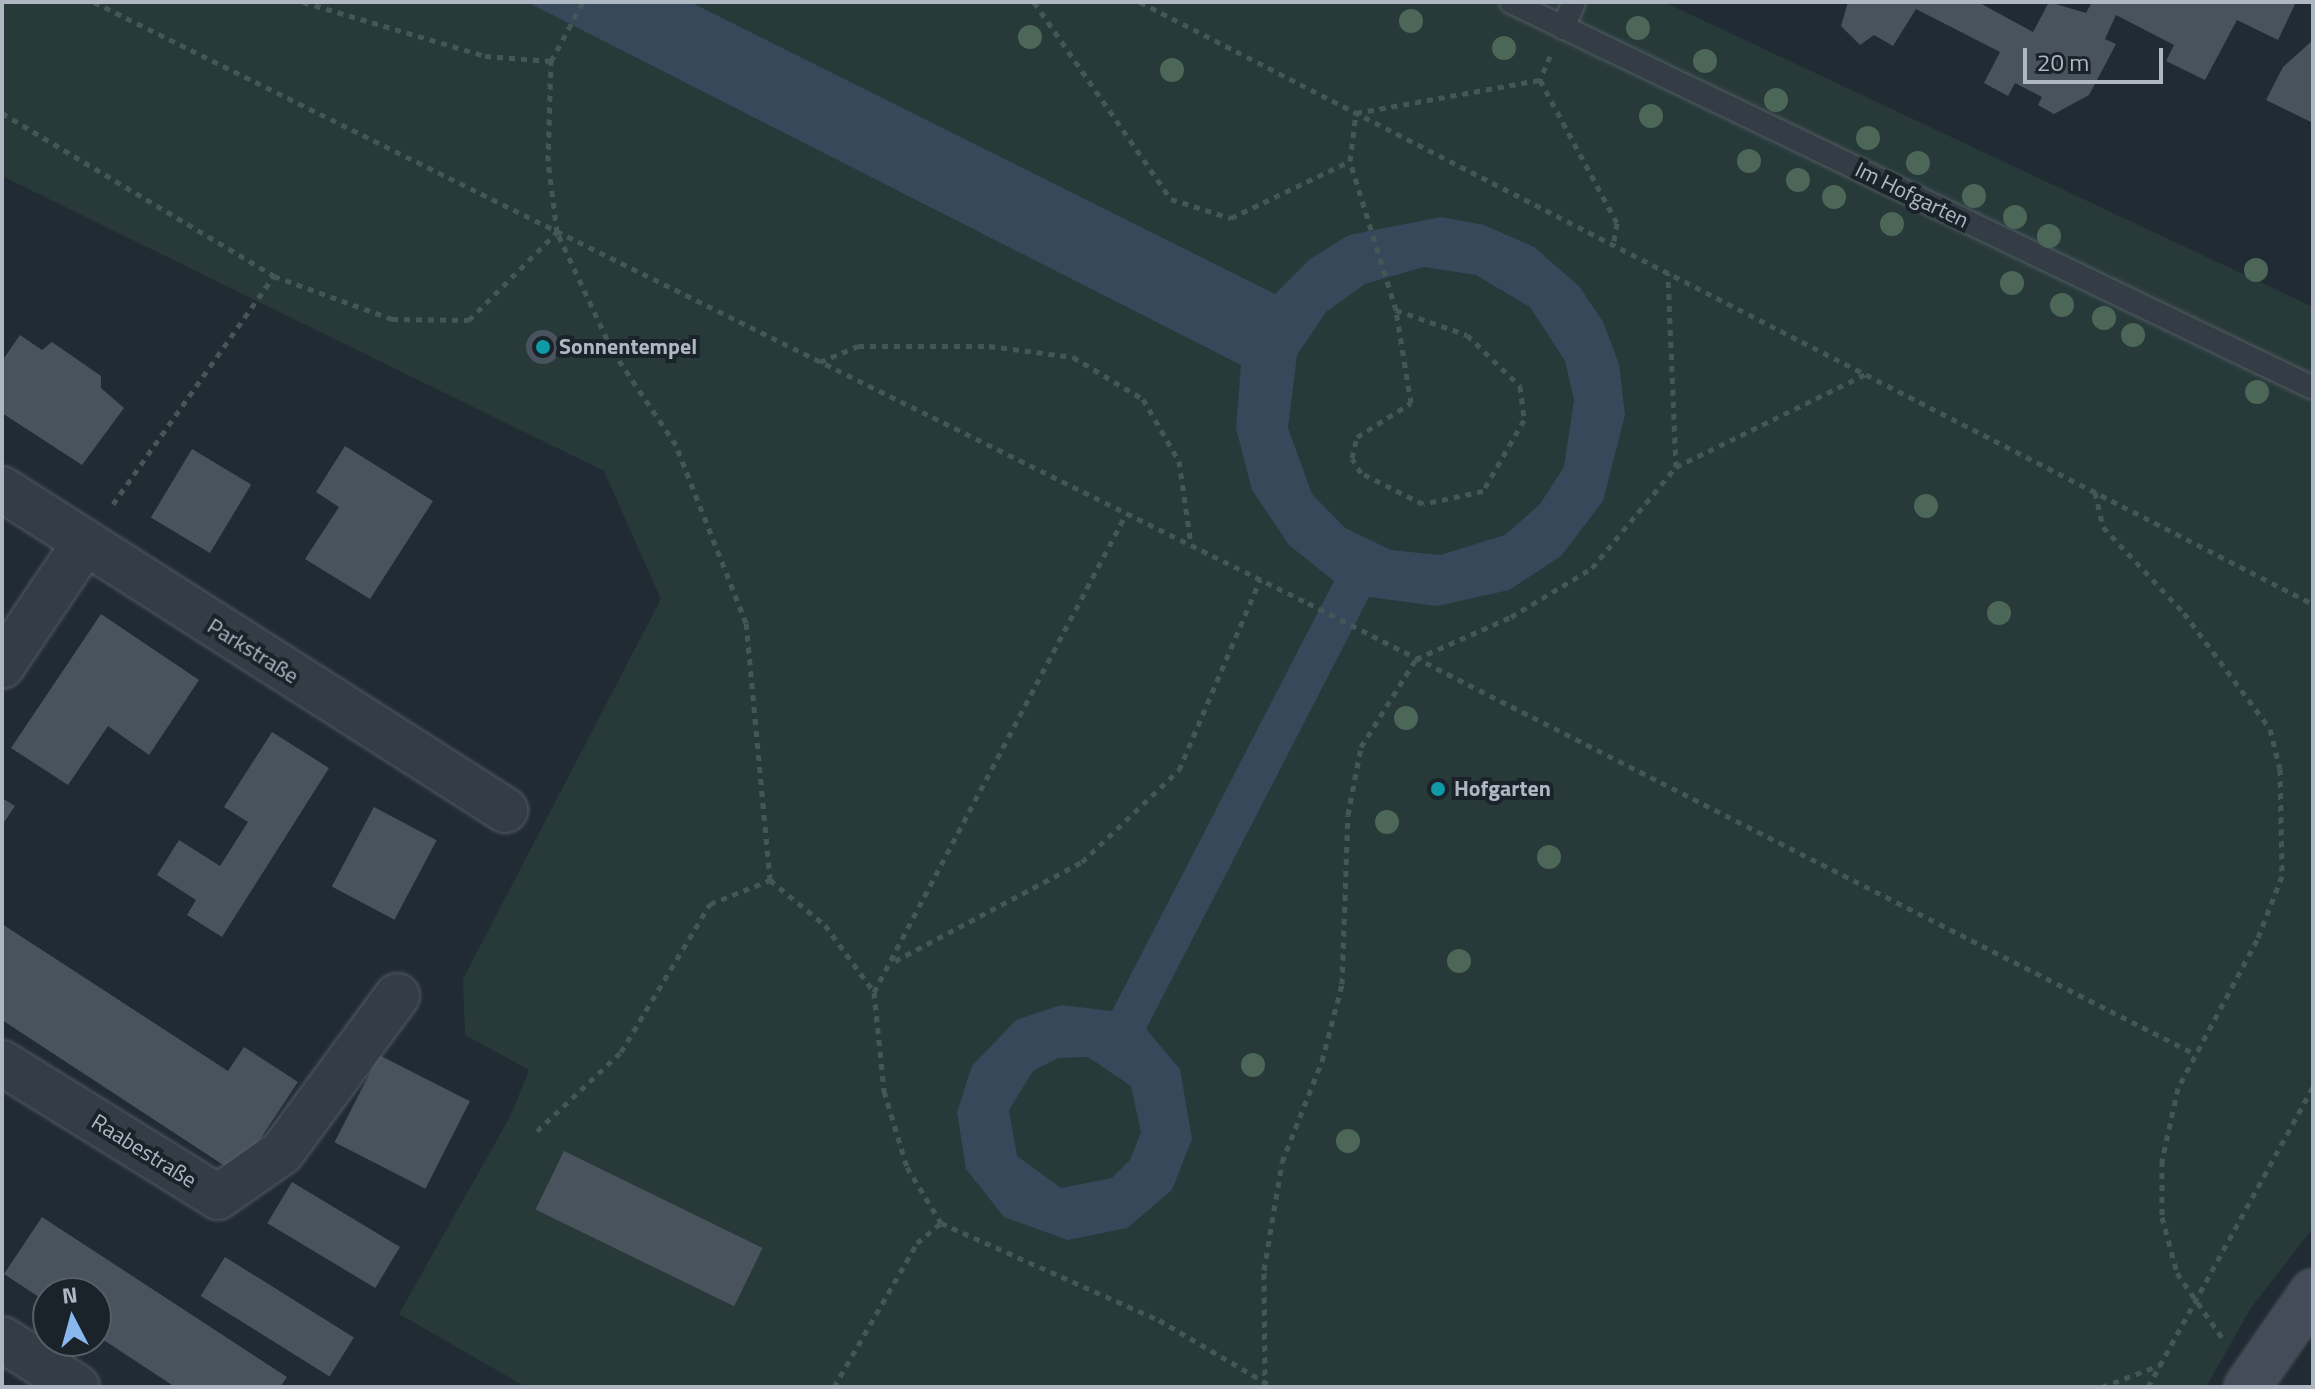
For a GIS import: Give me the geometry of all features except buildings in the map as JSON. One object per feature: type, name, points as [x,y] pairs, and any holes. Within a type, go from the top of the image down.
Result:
[{"type":"main road","points":[[2249,1386],[2313,1292]]},
{"type":"street","name":"Parkstraße","points":[[2,489],[505,810]]},
{"type":"street","points":[[2,666],[84,544]]},
{"type":"street","name":"Raabestraße","points":[[2,1063],[218,1197],[282,1152],[397,996]]},
{"type":"street","points":[[2,1339],[77,1387]]},
{"type":"lane","name":"Im Hofgarten","points":[[1511,2],[2313,388]]},
{"type":"lane","points":[[1563,28],[1574,2]]},
{"type":"path","points":[[94,2],[1308,603],[2193,1053]]},
{"type":"path","points":[[303,2],[485,56],[551,61]]},
{"type":"path","points":[[583,2],[551,61],[548,161],[557,232],[612,350],[676,445],[746,623],[770,880],[825,925],[874,992],[884,1091],[907,1167],[941,1223],[1159,1320],[1265,1379],[1273,1387]]},
{"type":"path","points":[[1034,2],[1171,199],[1231,218],[1350,161]]},
{"type":"path","points":[[1140,2],[2313,604]]},
{"type":"path","points":[[1540,80],[1563,28]]},
{"type":"path","points":[[1356,113],[1540,80]]},
{"type":"path","points":[[1540,80],[1617,223],[1613,245]]},
{"type":"path","points":[[2,113],[274,276],[392,319],[469,320],[557,232]]},
{"type":"path","points":[[1356,113],[1350,161],[1393,291],[1396,310],[1411,403],[1357,437],[1352,458],[1361,473],[1423,504],[1483,491],[1524,420],[1520,386],[1467,335],[1396,310]]},
{"type":"path","points":[[1668,273],[1676,467]]},
{"type":"path","points":[[84,544],[274,276]]},
{"type":"path","points":[[819,362],[858,346],[989,346],[1073,357],[1143,399],[1179,461],[1191,545]]},
{"type":"path","points":[[1265,1387],[1264,1270],[1282,1162],[1322,1061],[1342,984],[1348,815],[1361,747],[1416,659],[1511,617],[1592,568],[1676,467],[1866,374]]},
{"type":"path","points":[[2095,492],[2103,527],[2184,613],[2270,729],[2280,769],[2282,876],[2257,940],[2193,1053],[2162,1161],[2162,1217],[2177,1273],[2199,1295]]},
{"type":"path","points":[[874,992],[895,961],[1126,514]]},
{"type":"path","points":[[895,961],[1082,862],[1179,770],[1260,580]]},
{"type":"path","points":[[537,1131],[621,1052],[710,904],[770,880]]},
{"type":"path","points":[[2148,1387],[2313,1087]]},
{"type":"path","points":[[834,1387],[917,1243],[941,1223]]},
{"type":"path","points":[[2102,1387],[2161,1365]]},
{"type":"green space","name":"Hofgarten","points":[[2,2],[1664,2],[2313,307],[2313,1228],[2251,1308],[2206,1387],[526,1387],[399,1314],[511,1115],[529,1070],[465,1035],[463,979],[661,599],[604,471],[2,176]]},
{"type":"water","points":[[527,2],[690,2],[1275,294],[1310,259],[1349,235],[1441,217],[1484,225],[1534,247],[1579,286],[1603,322],[1619,364],[1625,415],[1603,501],[1561,556],[1509,590],[1437,606],[1369,597],[1146,1029],[1180,1069],[1192,1139],[1172,1190],[1127,1228],[1068,1240],[1004,1217],[966,1169],[957,1112],[972,1066],[1016,1020],[1061,1005],[1112,1011],[1334,581],[1289,545],[1252,490],[1236,428],[1241,365]],"holes":[[[1424,267],[1476,275],[1530,307],[1565,361],[1574,400],[1564,467],[1540,504],[1505,535],[1440,555],[1391,550],[1345,528],[1312,494],[1288,428],[1297,355],[1326,312],[1365,284]],[[1088,1057],[1131,1086],[1141,1132],[1130,1160],[1112,1178],[1061,1188],[1017,1156],[1009,1110],[1033,1071],[1058,1058]]]},
{"type":"place","name":"Sonnentempel","points":[[543,347]]},
{"type":"place","name":"Hofgarten","points":[[1438,789]]}]
